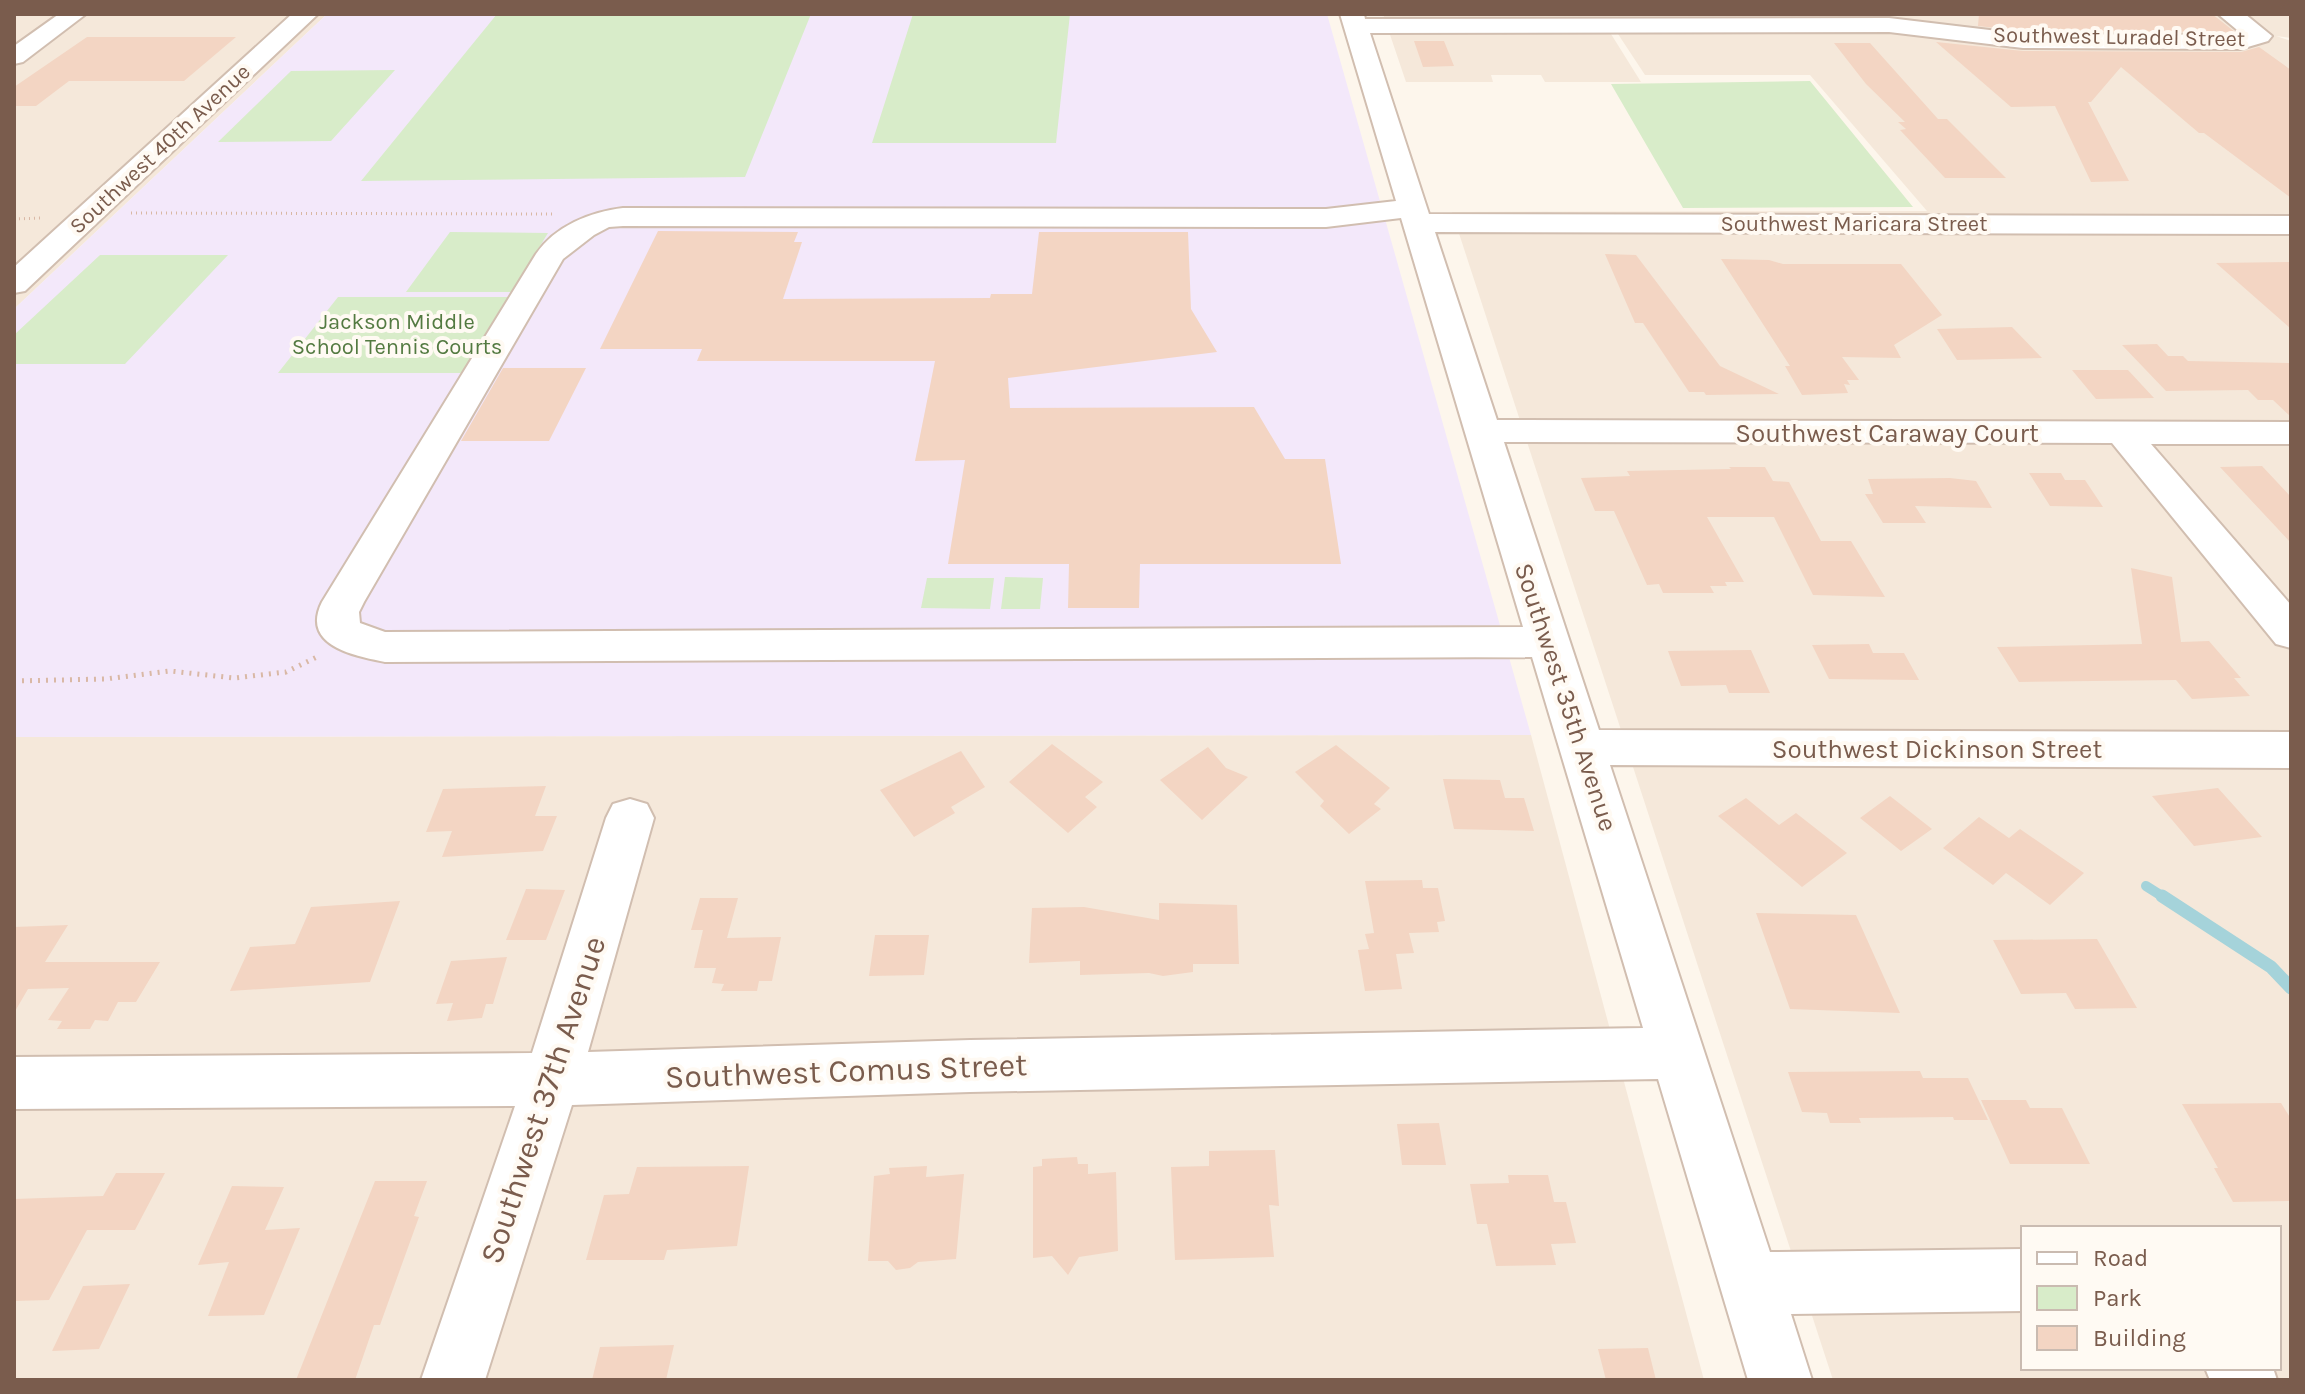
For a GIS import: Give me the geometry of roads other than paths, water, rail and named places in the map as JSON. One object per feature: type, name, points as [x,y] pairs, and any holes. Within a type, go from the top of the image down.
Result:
[{"type":"street","points":[[14,57],[74,14]]},
{"type":"street","name":"Southwest 40th Avenue","points":[[14,284],[306,14]]},
{"type":"street","name":"Southwest Luradel Street","points":[[1353,20],[1889,25],[2023,41],[2241,42],[2260,36],[2230,14]]},
{"type":"street","name":"Southwest 35th Avenue","points":[[1353,20],[1780,1380]]},
{"type":"street","name":"Southwest Maricara Street","points":[[1548,642],[410,648],[385,647],[352,638],[340,630],[338,612],[551,254],[574,232],[602,220],[623,217],[1326,218],[1348,217],[1383,209],[1414,216],[2291,225]]},
{"type":"street","name":"Southwest Caraway Court","points":[[1483,431],[2291,433]]},
{"type":"street","points":[[2123,434],[2291,633]]},
{"type":"street","name":"Southwest Dickinson Street","points":[[1583,747],[2291,750]]},
{"type":"street","name":"Southwest 37th Avenue","points":[[453,1380],[552,1079],[630,818]]},
{"type":"street","name":"Southwest Comus Street","points":[[14,1083],[552,1079],[970,1066],[1677,1053]]},
{"type":"street","points":[[1750,1283],[2021,1280]]},
{"type":"waterway","points":[[2146,886],[2165,898]]},
{"type":"waterway","points":[[2162,896],[2271,967],[2291,988]]},
{"type":"park label","name":"Jackson Middle School Tennis Courts","points":[[397,334]]}]
